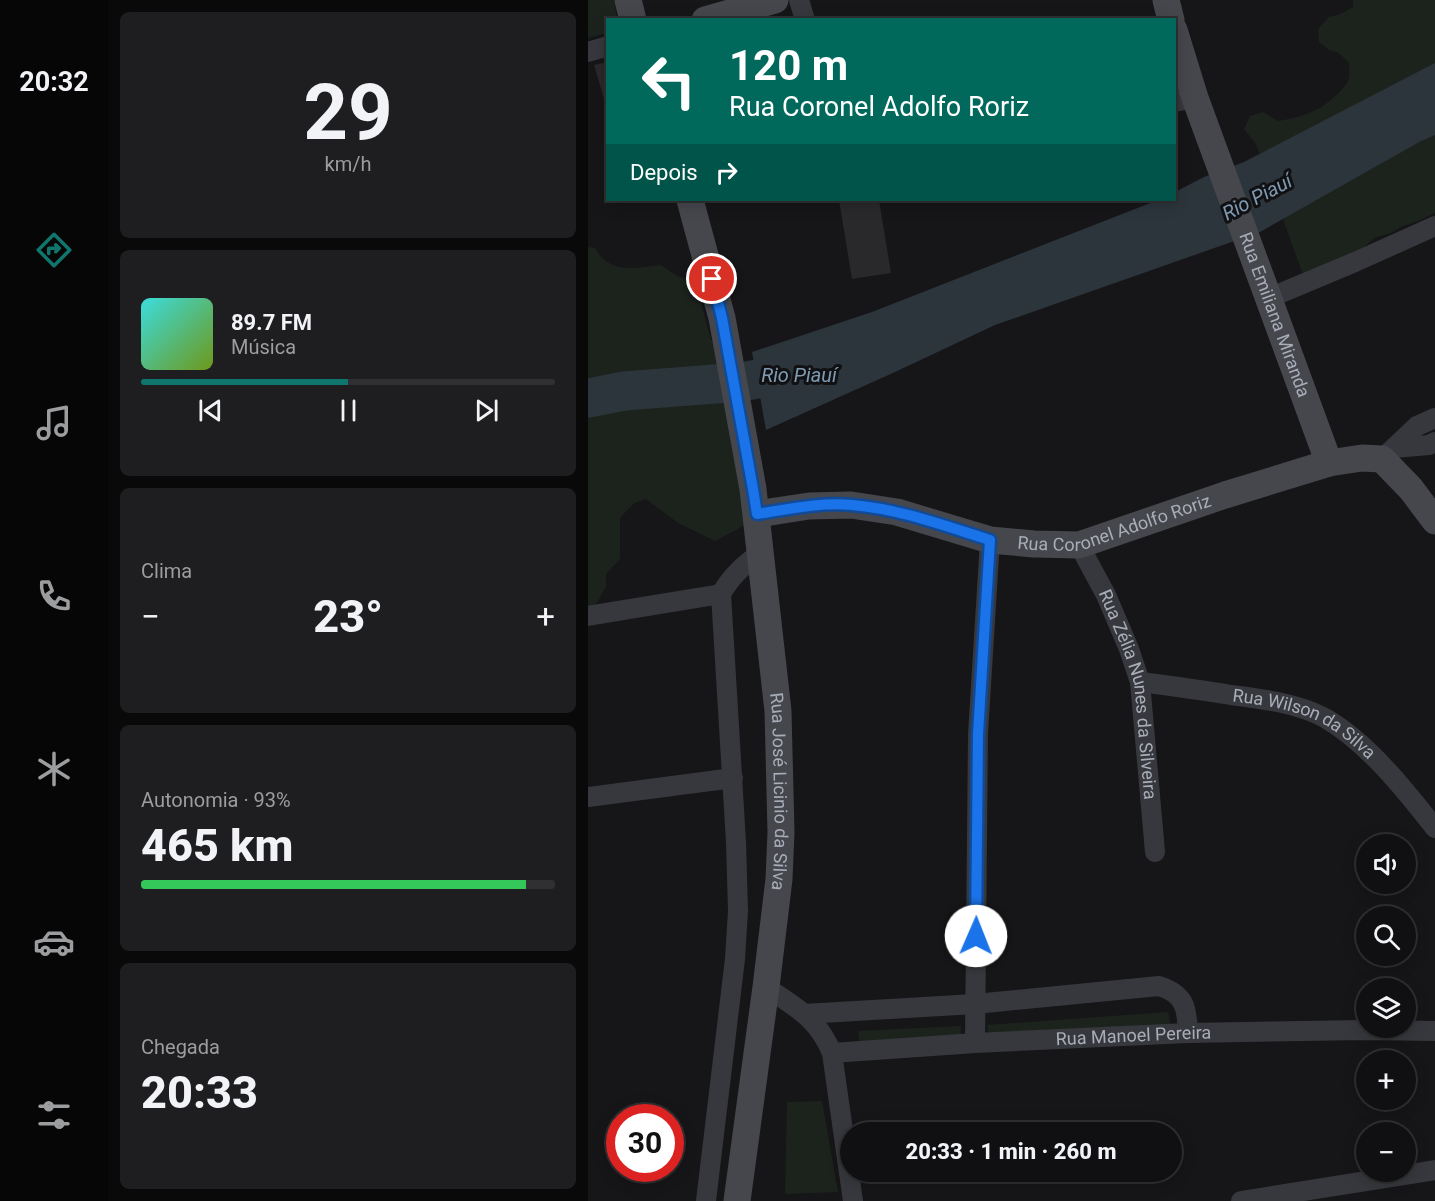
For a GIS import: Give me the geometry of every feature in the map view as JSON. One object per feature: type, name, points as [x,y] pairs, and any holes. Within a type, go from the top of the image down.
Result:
[{"type":"street","points":[[628,0],[632,18]]},
{"type":"street","points":[[712,18],[775,0]]},
{"type":"street","points":[[799,0],[804,18]]},
{"type":"street","points":[[1166,0],[1170,18]]},
{"type":"street","name":"Rua Emiliana Miranda","points":[[1176,43],[1185,100],[1216,157],[1329,463]]},
{"type":"street","points":[[588,52],[606,47]]},
{"type":"street","name":"Rua José Licinio da Silva","points":[[692,201],[722,318],[755,502],[778,711],[782,832],[779,879],[737,1201]]},
{"type":"street","points":[[1269,298],[1435,226]]},
{"type":"street","points":[[1435,418],[1417,426],[1388,454],[1435,520]]},
{"type":"street","name":"Rua Coronel Adolfo Roriz","points":[[755,502],[809,506],[851,505],[897,512],[990,540],[1044,545],[1079,545],[1225,495],[1329,463],[1388,454],[1435,442]]},
{"type":"street","points":[[975,1043],[978,734],[990,540]]},
{"type":"street","name":"Rua Zélia Nunes da Silveira","points":[[1079,545],[1106,595],[1140,682],[1155,852]]},
{"type":"street","points":[[706,1201],[735,959],[738,911],[733,778],[721,594],[738,570],[760,553]]},
{"type":"street","points":[[588,616],[721,594]]},
{"type":"street","name":"Rua Wilson da Silva","points":[[1140,682],[1295,706],[1324,718],[1346,732],[1375,759],[1411,797],[1435,828]]},
{"type":"street","points":[[588,797],[733,778]]},
{"type":"street","points":[[804,1014],[975,1004],[1159,986],[1170,989],[1181,1000],[1186,1008],[1188,1032]]},
{"type":"street","points":[[766,987],[804,1014],[818,1028],[832,1053],[853,1201]]},
{"type":"street","name":"Rua Manoel Pereira","points":[[832,1053],[1188,1032],[1435,1031]]},
{"type":"street","points":[[1241,1201],[1435,1170]]},
{"type":"shaded area","points":[[588,0],[614,0],[617,18],[606,18],[606,33],[588,38]]},
{"type":"shaded area","points":[[1353,0],[1435,0],[1435,213],[1391,233],[1374,238],[1365,246],[1363,254],[1312,280],[1302,272],[1256,144],[1244,129],[1250,116],[1263,112],[1278,121],[1308,114],[1328,102],[1343,88],[1349,78],[1349,63],[1339,53],[1329,50],[1319,42],[1318,29],[1329,17],[1341,14],[1353,7]]},
{"type":"shaded area","points":[[588,247],[595,248],[601,257],[616,266],[633,268],[661,265],[677,276],[697,282],[711,340],[732,347],[754,518],[715,541],[678,523],[646,499],[634,503],[620,518],[620,559],[606,574],[606,587],[588,618]]},
{"type":"shaded area","points":[[1168,1012],[1172,1031],[991,1046],[987,1025]]},
{"type":"shaded area","points":[[961,1026],[960,1048],[861,1053],[858,1031]]},
{"type":"shaded area","points":[[822,1101],[838,1192],[785,1194],[787,1102]]},
{"type":"water","name":"Rio Piauí","points":[[1435,63],[1435,135],[1260,232],[995,325],[766,430],[752,352],[872,312],[1155,201],[1176,201],[1176,191],[1204,177],[1244,162]]},
{"type":"building","points":[[606,62],[606,106],[594,65]]},
{"type":"building","points":[[839,201],[879,201],[891,273],[852,279]]},
{"type":"waterway","name":"Rio Piauí","points":[[588,398],[624,391],[741,382],[808,369]]},
{"type":"route","points":[[712,279],[722,318],[757,514],[809,506],[851,505],[897,512],[990,540],[978,734],[976,936]]}]
